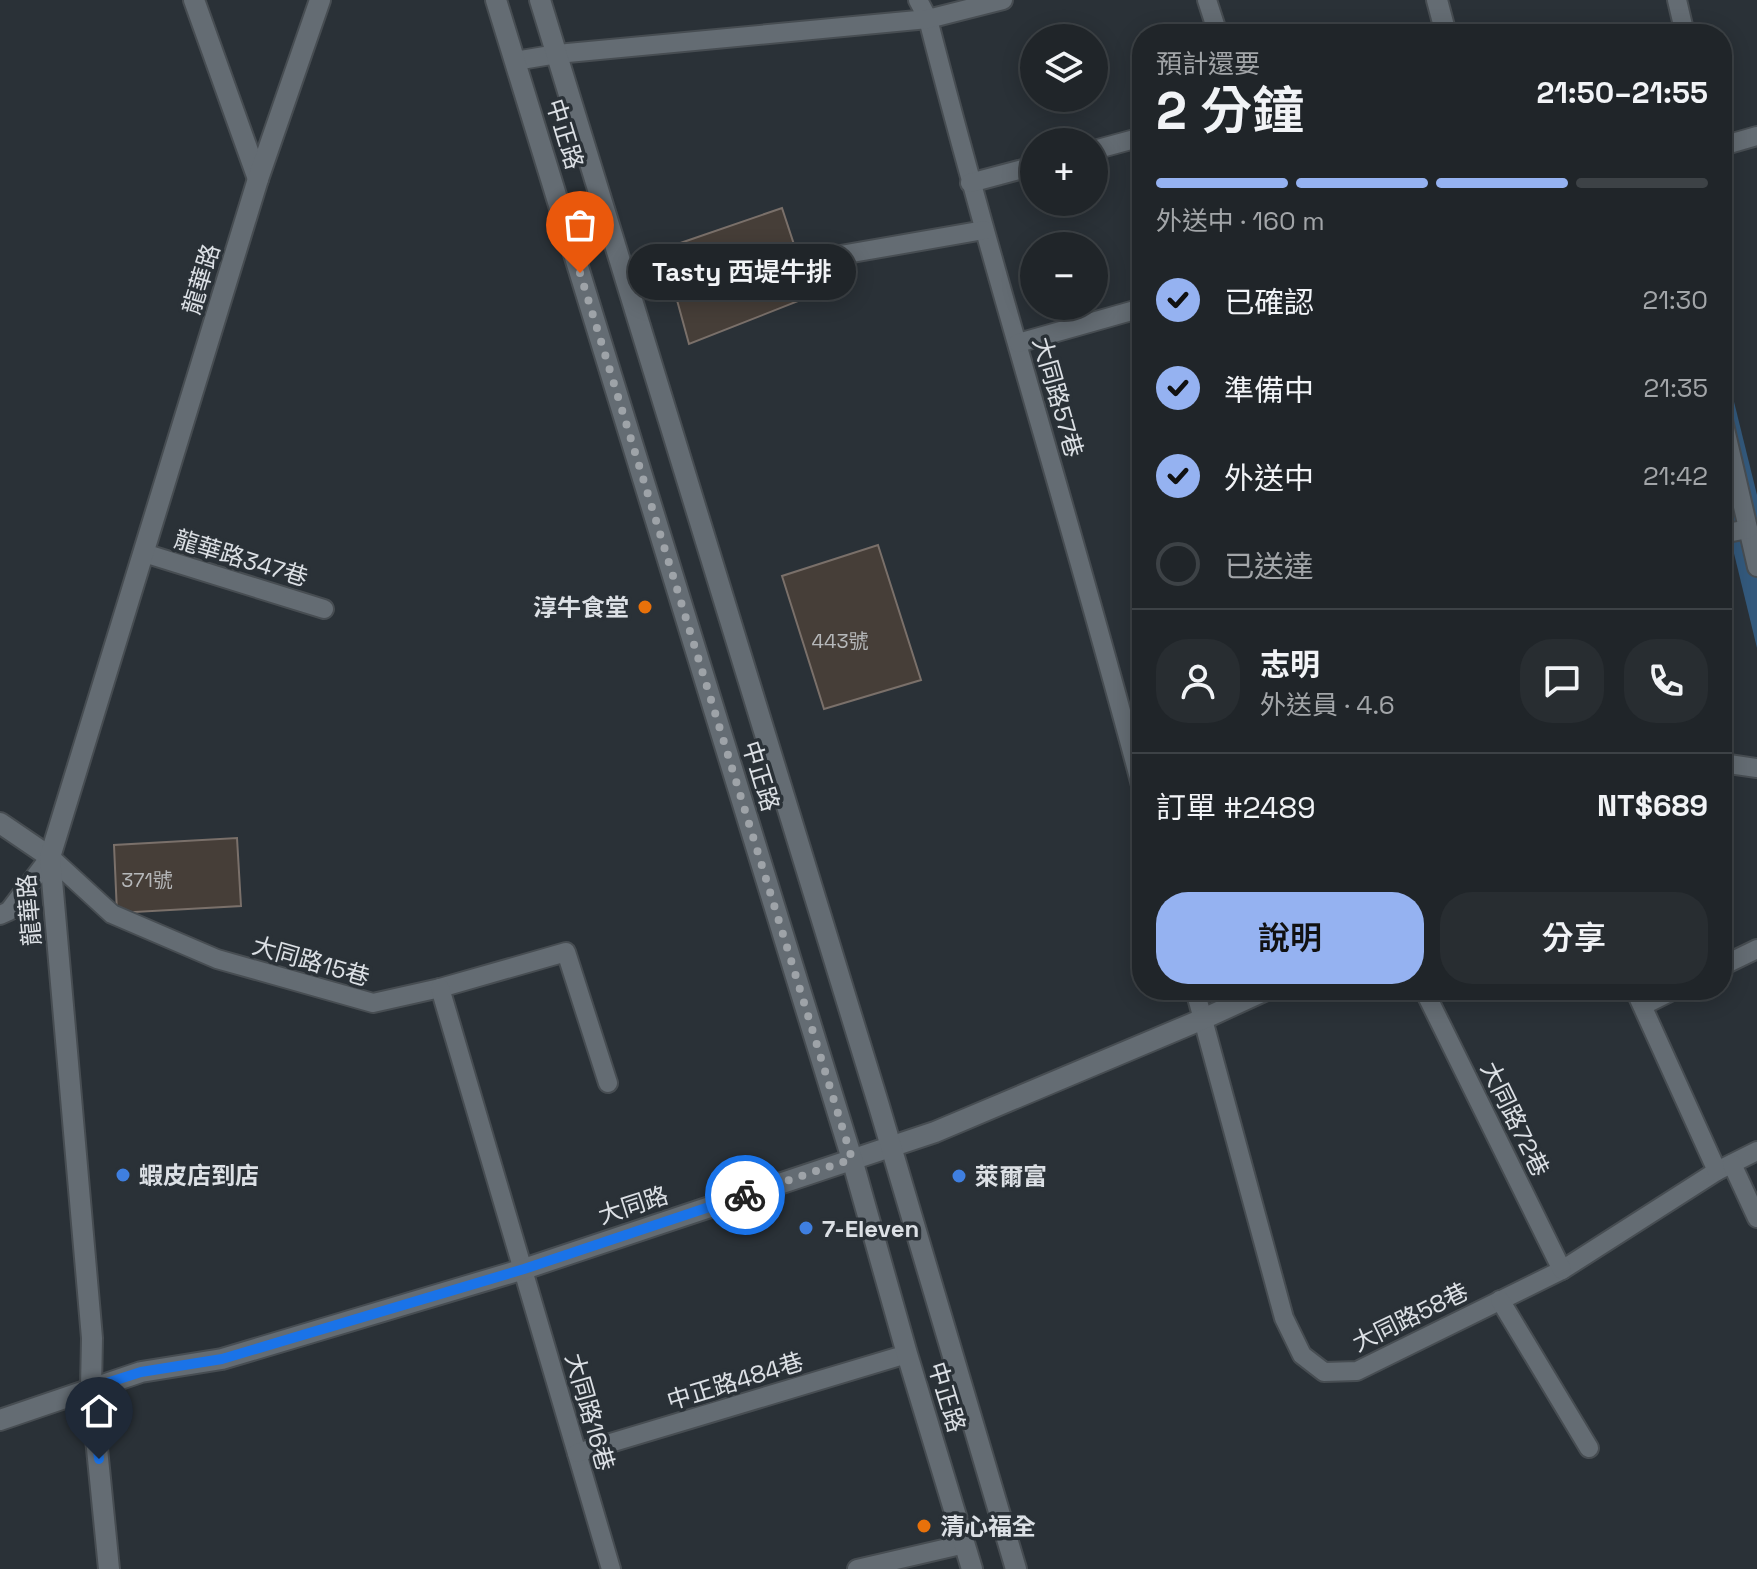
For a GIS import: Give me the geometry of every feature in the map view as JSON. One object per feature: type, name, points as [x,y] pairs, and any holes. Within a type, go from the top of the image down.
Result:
[{"type":"main road","points":[[194,0],[258,179]]},
{"type":"main road","name":"龍華路","points":[[109,1569],[91,1388],[92,1338],[50,857],[258,179],[320,0]]},
{"type":"main road","name":"中正路","points":[[496,0],[852,1159],[972,1569]]},
{"type":"main road","name":"中正路","points":[[540,0],[1016,1569]]},
{"type":"main road","points":[[1437,0],[1443,24]]},
{"type":"main road","points":[[0,823],[50,857]]},
{"type":"main road","name":"大同路","points":[[0,1420],[141,1372],[222,1359],[524,1269],[935,1132],[1244,1000]]},
{"type":"lane","name":"大同路57巷","points":[[918,0],[928,19],[970,183],[1094,607],[1132,751]]},
{"type":"lane","points":[[515,61],[557,54],[928,19],[1003,0]]},
{"type":"lane","points":[[1207,0],[1215,24]]},
{"type":"lane","points":[[1677,0],[1683,24]]},
{"type":"lane","points":[[1732,143],[1757,136]]},
{"type":"lane","points":[[1108,146],[1132,140]]},
{"type":"lane","points":[[970,183],[1020,170]]},
{"type":"lane","points":[[829,257],[984,230]]},
{"type":"lane","points":[[1018,343],[1132,311]]},
{"type":"lane","points":[[1732,459],[1757,567]]},
{"type":"lane","points":[[1732,532],[1748,529]]},
{"type":"lane","name":"龍華路347巷","points":[[144,553],[324,609]]},
{"type":"lane","points":[[1732,764],[1757,768]]},
{"type":"lane","points":[[0,915],[9,911],[50,857]]},
{"type":"lane","name":"大同路15巷","points":[[50,857],[112,914],[217,959],[373,1003],[440,988],[566,952],[608,1083]]},
{"type":"lane","points":[[1732,961],[1757,949]]},
{"type":"lane","points":[[440,988],[524,1269]]},
{"type":"lane","points":[[1198,1000],[1203,1019]]},
{"type":"lane","name":"大同路72巷","points":[[1429,1000],[1562,1270]]},
{"type":"lane","points":[[1641,1000],[1724,1168],[1757,1218]]},
{"type":"lane","name":"大同路58巷","points":[[1203,1019],[1284,1318],[1302,1355],[1324,1372],[1357,1371],[1562,1270],[1724,1168],[1757,1151]]},
{"type":"lane","name":"大同路16巷","points":[[524,1269],[611,1569]]},
{"type":"lane","points":[[1500,1300],[1589,1448]]},
{"type":"lane","name":"中正路484巷","points":[[577,1453],[907,1354]]},
{"type":"lane","points":[[857,1569],[965,1544]]},
{"type":"shaded area","points":[[1732,394],[1757,495],[1757,648],[1732,545]]},
{"type":"building","points":[[782,208],[811,296],[689,344],[663,249]]},
{"type":"building","points":[[878,545],[921,680],[824,709],[782,576]]},
{"type":"building","points":[[237,838],[241,906],[117,913],[114,845]]},
{"type":"way so far","points":[[580,273],[852,1159],[745,1195]]},
{"type":"place","name":"Tasty 西堤牛排","points":[[580,273]]},
{"type":"place","name":"淳牛食堂","points":[[645,607]]},
{"type":"place","name":"蝦皮店到店","points":[[123,1175]]},
{"type":"place","name":"萊爾富","points":[[959,1176]]},
{"type":"place","name":"7-Eleven","points":[[806,1228]]},
{"type":"place","name":"清心福全","points":[[924,1526]]},
{"type":"route","points":[[99,1459],[91,1388],[141,1372],[222,1359],[524,1269],[745,1195]]}]
